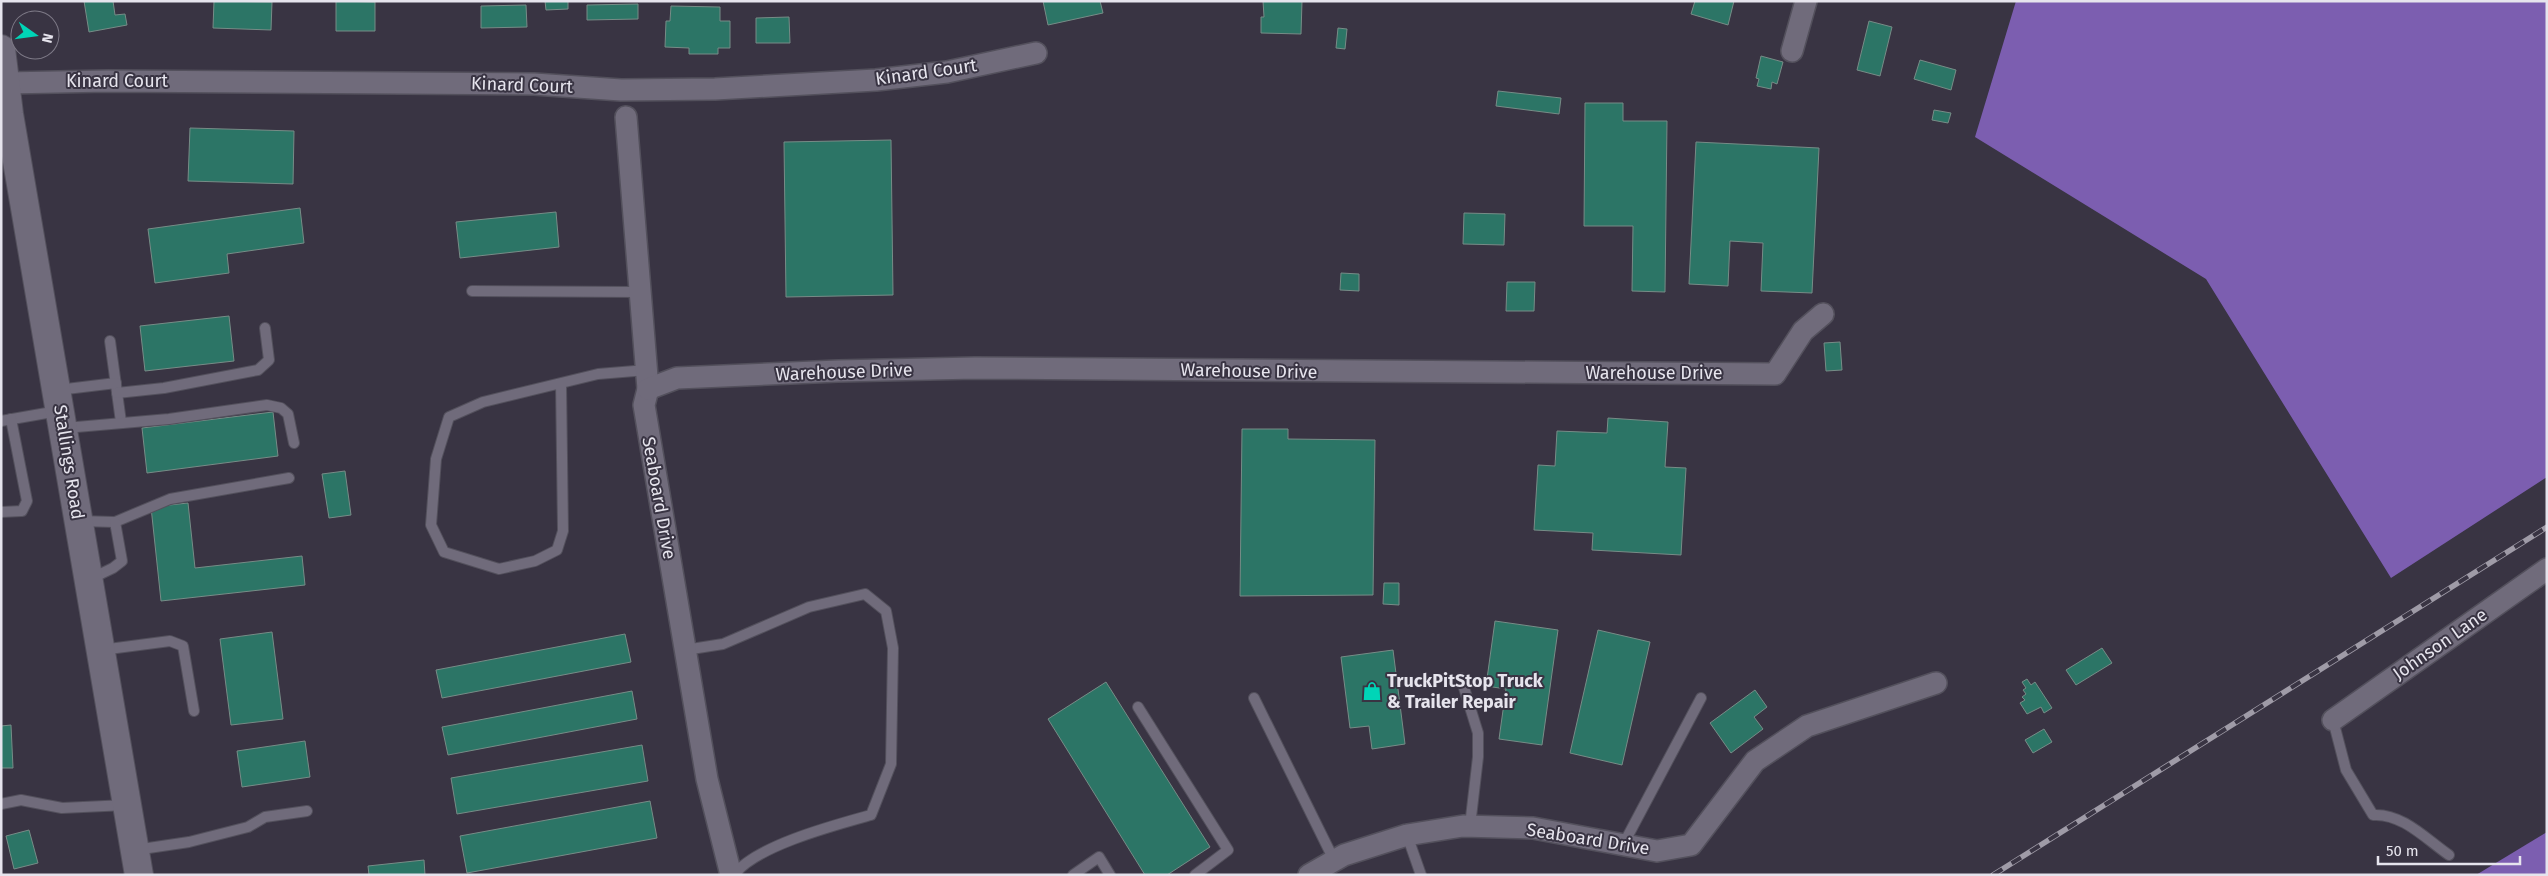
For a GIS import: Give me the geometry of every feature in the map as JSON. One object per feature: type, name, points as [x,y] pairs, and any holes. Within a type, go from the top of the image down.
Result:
[{"type":"main road","name":"Stallings Road","points":[[1,50],[136,862]]},
{"type":"street","points":[[1792,51],[1806,1]]},
{"type":"street","name":"Kinard Court","points":[[6,83],[125,81],[524,84],[621,90],[715,89],[876,80],[946,72],[1036,53]]},
{"type":"street","name":"Seaboard Drive","points":[[626,117],[647,379],[644,406],[706,779],[732,875]]},
{"type":"street","name":"Warehouse Drive","points":[[647,379],[838,371],[975,368],[1775,374],[1803,331],[1823,314]]},
{"type":"street","name":"Johnson Lane","points":[[2333,720],[2547,569]]},
{"type":"street","name":"Seaboard Drive","points":[[1309,875],[1344,855],[1407,835],[1470,826],[1533,828],[1656,851],[1691,845],[1755,761],[1807,726],[1936,683]]},
{"type":"lane","points":[[472,291],[639,292]]},
{"type":"lane","points":[[1,512],[22,511],[27,501],[6,420],[61,410],[117,388],[164,388],[258,370],[270,360],[265,328]]},
{"type":"lane","points":[[110,341],[121,422]]},
{"type":"lane","points":[[561,383],[563,531],[557,550],[534,561],[499,568],[444,552],[431,524],[436,459],[449,417],[483,402],[561,383],[598,374],[647,379]]},
{"type":"lane","points":[[61,410],[121,422],[169,419],[267,405],[281,408],[288,414],[294,443]]},
{"type":"lane","points":[[79,521],[115,522],[170,499],[288,478]]},
{"type":"lane","points":[[88,580],[113,568],[122,561],[115,522]]},
{"type":"lane","points":[[685,650],[723,644],[809,607],[865,594],[886,611],[893,648],[891,764],[871,815],[811,832],[742,864],[732,875]]},
{"type":"lane","points":[[100,650],[170,641],[183,646],[194,711]]},
{"type":"lane","points":[[1461,678],[1478,733],[1478,757],[1470,826]]},
{"type":"lane","points":[[1254,698],[1334,860]]},
{"type":"lane","points":[[1623,845],[1701,698]]},
{"type":"lane","points":[[1138,707],[1228,850],[1195,875]]},
{"type":"lane","points":[[2333,720],[2346,770],[2373,815],[2387,814],[2401,821],[2449,855]]},
{"type":"lane","points":[[1,804],[21,800],[62,808],[126,804]]},
{"type":"lane","points":[[136,862],[189,842],[248,827],[265,817],[307,811]]},
{"type":"lane","points":[[1407,835],[1421,875]]},
{"type":"lane","points":[[1073,875],[1099,857],[1110,875]]},
{"type":"shaded area","points":[[2016,1],[2547,1],[2547,477],[2391,578],[2206,279],[1975,137]]},
{"type":"shaded area","points":[[2547,832],[2547,875],[2476,875]]},
{"type":"building","points":[[84,1],[113,1],[115,15],[125,14],[127,25],[89,32]]},
{"type":"building","points":[[214,1],[272,2],[271,30],[213,28]]},
{"type":"building","points":[[336,1],[375,2],[375,31],[336,31]]},
{"type":"building","points":[[545,1],[568,1],[568,9],[546,10]]},
{"type":"building","points":[[1043,1],[1100,1],[1103,13],[1048,25]]},
{"type":"building","points":[[1263,1],[1302,1],[1301,34],[1261,33],[1261,17],[1264,17]]},
{"type":"building","points":[[1695,1],[1734,1],[1728,25],[1691,14]]},
{"type":"building","points":[[638,4],[638,19],[587,20],[587,5]]},
{"type":"building","points":[[526,5],[527,27],[481,28],[481,6]]},
{"type":"building","points":[[671,6],[720,7],[720,21],[730,21],[730,48],[718,48],[718,54],[689,54],[689,48],[665,47],[666,21],[670,21]]},
{"type":"building","points":[[789,17],[790,43],[756,43],[756,18]]},
{"type":"building","points":[[1869,21],[1892,27],[1880,76],[1857,70]]},
{"type":"building","points":[[1338,28],[1347,29],[1345,49],[1336,48]]},
{"type":"building","points":[[1761,56],[1783,62],[1777,84],[1772,82],[1771,89],[1757,86],[1759,79],[1756,78]]},
{"type":"building","points":[[1920,60],[1956,70],[1951,90],[1914,79]]},
{"type":"building","points":[[1498,91],[1561,98],[1559,114],[1496,106]]},
{"type":"building","points":[[1585,103],[1623,103],[1623,121],[1667,121],[1665,292],[1632,291],[1633,226],[1584,226]]},
{"type":"building","points":[[1934,110],[1951,113],[1948,123],[1932,120]]},
{"type":"building","points":[[190,128],[294,131],[293,184],[188,181]]},
{"type":"building","points":[[891,140],[893,295],[786,297],[784,142]]},
{"type":"building","points":[[1696,142],[1819,148],[1812,293],[1761,291],[1763,243],[1730,241],[1728,286],[1689,284]]},
{"type":"building","points":[[300,208],[304,243],[227,254],[229,273],[155,283],[148,229]]},
{"type":"building","points":[[556,212],[559,247],[460,258],[456,222]]},
{"type":"building","points":[[1464,213],[1505,214],[1504,245],[1463,244]]},
{"type":"building","points":[[1341,273],[1359,274],[1359,291],[1340,290]]},
{"type":"building","points":[[1507,282],[1535,282],[1534,311],[1506,311]]},
{"type":"building","points":[[229,316],[234,361],[145,371],[140,326]]},
{"type":"building","points":[[1840,342],[1842,370],[1826,371],[1824,343]]},
{"type":"building","points":[[273,412],[278,456],[147,473],[142,428]]},
{"type":"building","points":[[1608,418],[1668,422],[1665,467],[1686,468],[1681,555],[1592,550],[1593,533],[1534,530],[1538,465],[1555,466],[1557,431],[1607,433]]},
{"type":"building","points":[[1242,429],[1288,429],[1288,439],[1375,440],[1373,595],[1240,596]]},
{"type":"building","points":[[345,471],[351,515],[329,518],[322,474]]},
{"type":"building","points":[[188,503],[195,568],[302,556],[305,585],[161,601],[151,507]]},
{"type":"building","points":[[1384,583],[1399,583],[1399,605],[1383,604]]},
{"type":"building","points":[[1495,621],[1558,630],[1542,745],[1499,739],[1506,689],[1486,686]]},
{"type":"building","points":[[1598,630],[1650,642],[1622,765],[1570,753]]},
{"type":"building","points":[[272,632],[283,719],[231,725],[220,639]]},
{"type":"building","points":[[625,634],[631,662],[442,698],[436,670]]},
{"type":"building","points":[[2102,648],[2112,663],[2076,685],[2066,670]]},
{"type":"building","name":"TruckPitStop Truck & Trailer Repair","points":[[1393,650],[1405,744],[1372,749],[1369,726],[1350,728],[1341,657]]},
{"type":"building","points":[[2027,679],[2031,685],[2035,682],[2052,708],[2044,713],[2041,707],[2027,714],[2020,703],[2025,700],[2022,697],[2026,694],[2023,690],[2026,688],[2022,682]]},
{"type":"building","points":[[1106,682],[1210,847],[1167,875],[1145,875],[1048,719]]},
{"type":"building","points":[[1755,690],[1767,707],[1754,717],[1763,729],[1731,753],[1710,723]]},
{"type":"building","points":[[632,691],[637,719],[448,755],[442,727]]},
{"type":"building","points":[[11,725],[13,768],[1,768],[1,726]]},
{"type":"building","points":[[2044,729],[2052,742],[2033,753],[2025,740]]},
{"type":"building","points":[[305,741],[310,777],[242,787],[237,751]]},
{"type":"building","points":[[642,745],[648,781],[457,814],[451,778]]},
{"type":"building","points":[[650,801],[657,838],[467,873],[460,836]]},
{"type":"building","points":[[29,830],[38,863],[14,869],[6,836]]},
{"type":"building","points":[[424,860],[425,875],[369,875],[368,866]]},
{"type":"railway","points":[[1993,875],[2547,527]]},
{"type":"place","name":"TruckPitStop Truck & Trailer Repair","points":[[1372,691]]}]
